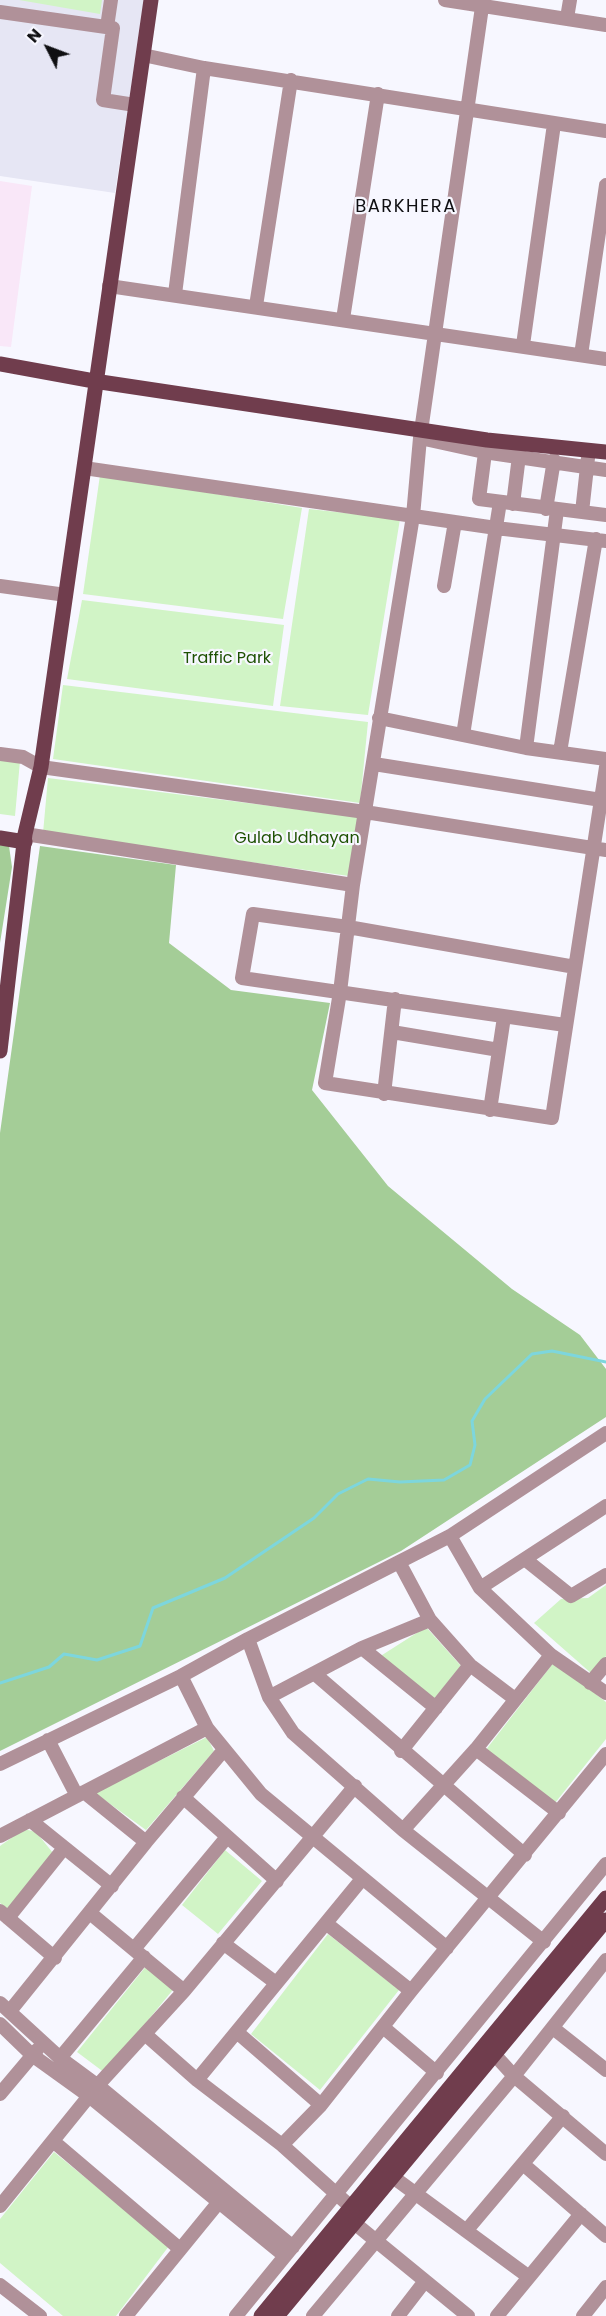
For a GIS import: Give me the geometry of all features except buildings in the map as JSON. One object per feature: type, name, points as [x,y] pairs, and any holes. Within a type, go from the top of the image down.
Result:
[{"type":"main road","points":[[0,1051],[25,838],[41,766],[84,468],[94,381],[151,0]]},
{"type":"main road","points":[[0,364],[421,433],[485,446],[588,458],[606,453]]},
{"type":"main road","points":[[0,830],[25,838]]},
{"type":"main road","points":[[0,838],[25,838]]},
{"type":"main road","points":[[277,2316],[350,2215],[393,2177],[606,1898]]},
{"type":"main road","points":[[261,2316],[350,2215],[488,2051],[606,1920]]},
{"type":"street","points":[[107,27],[111,0]]},
{"type":"street","points":[[445,0],[482,3],[606,25]]},
{"type":"street","points":[[567,18],[570,0]]},
{"type":"street","points":[[482,3],[421,433],[413,516],[353,885],[340,992],[325,1083],[552,1119],[575,967],[599,849],[601,800],[606,767]]},
{"type":"street","points":[[0,12],[113,28],[103,100],[135,105]]},
{"type":"street","points":[[143,55],[204,68],[606,131]]},
{"type":"street","points":[[175,294],[204,68]]},
{"type":"street","points":[[256,306],[291,80]]},
{"type":"street","points":[[343,319],[378,94]]},
{"type":"street","points":[[523,345],[554,124]]},
{"type":"street","points":[[581,355],[606,185]]},
{"type":"street","points":[[109,286],[606,359]]},
{"type":"street","points":[[606,470],[588,458],[555,460],[519,456],[485,446],[479,499],[606,515]]},
{"type":"street","points":[[463,735],[496,528],[506,503],[519,456]]},
{"type":"street","points":[[582,512],[588,458]]},
{"type":"street","points":[[526,748],[554,536],[552,509],[555,460]]},
{"type":"street","points":[[84,468],[496,528],[601,540],[560,752]]},
{"type":"street","points":[[444,586],[455,522]]},
{"type":"street","points":[[0,586],[66,596]]},
{"type":"street","points":[[379,718],[526,748],[606,759]]},
{"type":"street","points":[[0,754],[23,757],[41,766],[365,812],[599,849]]},
{"type":"street","points":[[374,764],[601,800]]},
{"type":"street","points":[[25,838],[353,885]]},
{"type":"street","points":[[565,1025],[242,978],[253,914],[348,927],[575,967]]},
{"type":"street","points":[[384,1094],[395,999]]},
{"type":"street","points":[[490,1110],[504,1017]]},
{"type":"street","points":[[392,1032],[499,1050]]},
{"type":"street","points":[[0,1764],[182,1676],[248,1639],[450,1536],[606,1433]]},
{"type":"street","points":[[480,1588],[606,1506]]},
{"type":"street","points":[[450,1536],[480,1588],[551,1655],[606,1693]]},
{"type":"street","points":[[526,1560],[573,1597],[606,1575]]},
{"type":"street","points":[[399,1562],[430,1620],[470,1665],[515,1699]]},
{"type":"street","points":[[269,1697],[362,1648],[430,1620]]},
{"type":"street","points":[[248,1639],[269,1697],[293,1733],[403,1830],[544,1942]]},
{"type":"street","points":[[362,1648],[436,1708]]},
{"type":"street","points":[[403,1830],[476,1749],[551,1655]]},
{"type":"street","points":[[590,1683],[606,1664]]},
{"type":"street","points":[[401,1751],[470,1665]]},
{"type":"street","points":[[315,1674],[401,1751],[525,1855]]},
{"type":"street","points":[[182,1676],[207,1728],[223,1751],[261,1794],[447,1948]]},
{"type":"street","points":[[0,1836],[207,1728]]},
{"type":"street","points":[[48,1740],[80,1794],[146,1842]]},
{"type":"street","points":[[476,1749],[559,1813]]},
{"type":"street","points":[[223,1751],[146,1842],[55,1958],[5,2007],[94,2091],[289,2252]]},
{"type":"street","points":[[282,2145],[321,2105],[411,1991],[606,1754]]},
{"type":"street","points":[[0,2206],[94,2091],[146,2035],[355,1786]]},
{"type":"street","points":[[183,1797],[277,1881]]},
{"type":"street","points":[[30,1821],[112,1886]]},
{"type":"street","points":[[60,2058],[227,1837]]},
{"type":"street","points":[[55,1958],[4,1914],[64,1848]]},
{"type":"street","points":[[236,2316],[463,2042],[606,1864]]},
{"type":"street","points":[[198,2080],[362,1879]]},
{"type":"street","points":[[90,1913],[183,1991]]},
{"type":"street","points":[[327,1924],[411,1991]]},
{"type":"street","points":[[223,1943],[276,1983]]},
{"type":"street","points":[[313,2316],[514,2076],[606,1960]]},
{"type":"street","points":[[0,2024],[32,2055],[94,2091]]},
{"type":"street","points":[[382,2027],[437,2073]]},
{"type":"street","points":[[553,2028],[605,2067]]},
{"type":"street","points":[[238,2033],[321,2105]]},
{"type":"street","points":[[146,2035],[198,2080],[282,2145],[335,2194],[350,2215],[375,2240],[468,2316]]},
{"type":"street","points":[[0,2094],[43,2042]]},
{"type":"street","points":[[463,2042],[488,2051],[514,2076],[605,2151]]},
{"type":"street","points":[[466,2231],[563,2116]]},
{"type":"street","points":[[53,2141],[180,2249]]},
{"type":"street","points":[[523,2164],[606,2236]]},
{"type":"street","points":[[393,2177],[529,2277]]},
{"type":"street","points":[[126,2316],[223,2197]]},
{"type":"street","points":[[497,2316],[581,2214]]},
{"type":"street","points":[[398,2316],[425,2281]]},
{"type":"street","points":[[0,2285],[39,2316]]},
{"type":"street","points":[[583,2316],[606,2287]]},
{"type":"shaded area","points":[[0,0],[144,0],[115,193],[0,176]]},
{"type":"shaded area","points":[[0,181],[32,186],[11,347],[0,346]]},
{"type":"green space","points":[[19,0],[102,0],[100,14]]},
{"type":"green space","points":[[100,475],[302,508],[283,619],[83,594]]},
{"type":"green space","points":[[309,509],[400,519],[368,715],[280,706]]},
{"type":"green space","name":"Traffic Park","points":[[82,600],[284,625],[273,706],[67,679]]},
{"type":"green space","points":[[63,685],[368,722],[360,803],[53,759]]},
{"type":"green space","points":[[0,759],[20,761],[15,816],[0,814]]},
{"type":"green space","name":"Gulab Udhayan","points":[[48,778],[359,817],[349,876],[43,833]]},
{"type":"green space","points":[[0,845],[9,846],[12,867],[0,943]]},
{"type":"green space","points":[[40,846],[176,865],[169,943],[231,990],[330,1003],[312,1090],[388,1186],[512,1289],[580,1335],[606,1369],[606,1417],[401,1551],[0,1751],[0,1133]]},
{"type":"green space","points":[[606,1585],[606,1656],[592,1674],[534,1623],[561,1599],[588,1598]]},
{"type":"green space","points":[[426,1627],[461,1666],[434,1699],[379,1657]]},
{"type":"green space","points":[[554,1662],[606,1702],[606,1739],[555,1803],[485,1751]]},
{"type":"green space","points":[[207,1737],[214,1751],[146,1830],[95,1793]]},
{"type":"green space","points":[[24,1829],[36,1832],[53,1853],[7,1909],[0,1903],[0,1846]]},
{"type":"green space","points":[[225,1850],[262,1881],[218,1934],[182,1905]]},
{"type":"green space","points":[[328,1934],[399,1990],[320,2090],[251,2034]]},
{"type":"green space","points":[[147,1965],[176,1986],[105,2073],[77,2052]]},
{"type":"green space","points":[[54,2152],[169,2246],[116,2316],[63,2316],[0,2263],[0,2219]]},
{"type":"waterway","points":[[0,1683],[49,1667],[64,1654],[97,1660],[140,1646],[153,1608],[225,1578],[314,1518],[338,1494],[368,1479],[400,1482],[444,1480],[470,1465],[475,1445],[472,1421],[485,1399],[532,1354],[552,1351],[606,1362]]},
{"type":"district","name":"BARKHERA","points":[[406,207]]}]
